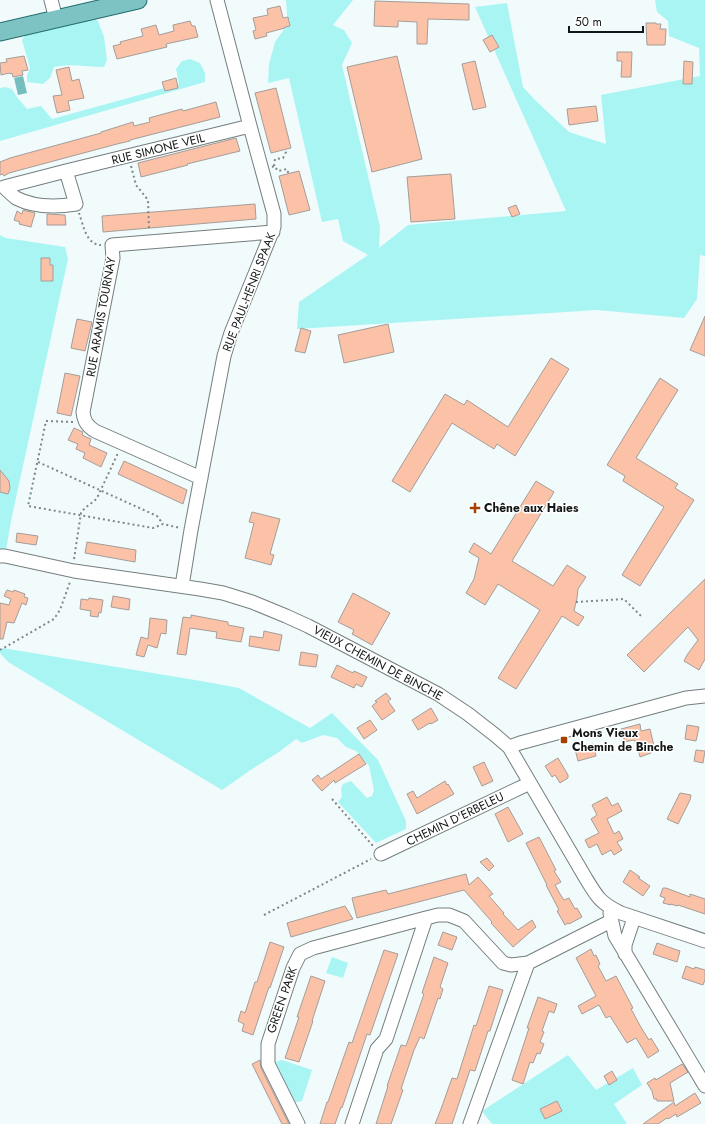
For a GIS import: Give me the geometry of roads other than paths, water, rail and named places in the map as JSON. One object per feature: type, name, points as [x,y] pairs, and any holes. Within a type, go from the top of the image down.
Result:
[{"type":"main road","points":[[0,32],[138,0]]},
{"type":"street","points":[[51,0],[56,19]]},
{"type":"street","name":"RUE PAUL-HENRI SPAAK","points":[[182,586],[191,530],[224,356],[231,333],[274,227],[274,214],[268,168],[250,126],[217,0]]},
{"type":"street","name":"RUE SIMONE VEIL","points":[[66,171],[76,204],[49,206],[29,203],[16,198],[4,187],[66,171],[250,126]]},
{"type":"street","name":"RUE ARAMIS TOURNAY","points":[[201,478],[95,431],[86,423],[83,412],[113,258],[112,244],[273,232]]},
{"type":"street","name":"VIEUX CHEMIN DE BINCHE","points":[[0,556],[74,565],[223,594],[252,602],[308,626],[438,694],[496,735],[508,747],[594,893],[601,901],[621,913],[705,941]]},
{"type":"street","points":[[508,747],[686,698],[705,696]]},
{"type":"street","name":"CHEMIN D'ERBELEU","points":[[381,854],[530,783]]},
{"type":"street","points":[[609,907],[615,936],[705,1086]]},
{"type":"street","name":"GREEN PARK","points":[[298,1124],[268,1064],[268,1044],[293,968],[300,954],[313,948],[426,918],[438,915],[449,915],[464,921],[503,963],[511,965],[528,963],[611,921]]},
{"type":"street","points":[[352,1124],[377,1049],[386,1039],[426,918]]},
{"type":"street","points":[[625,954],[625,945],[634,918]]},
{"type":"street","points":[[470,1124],[528,963]]},
{"type":"place","name":"Chêne aux Haies","points":[[475,508]]},
{"type":"place","name":"Mons Vieux Chemin de Binche","points":[[564,740]]}]
